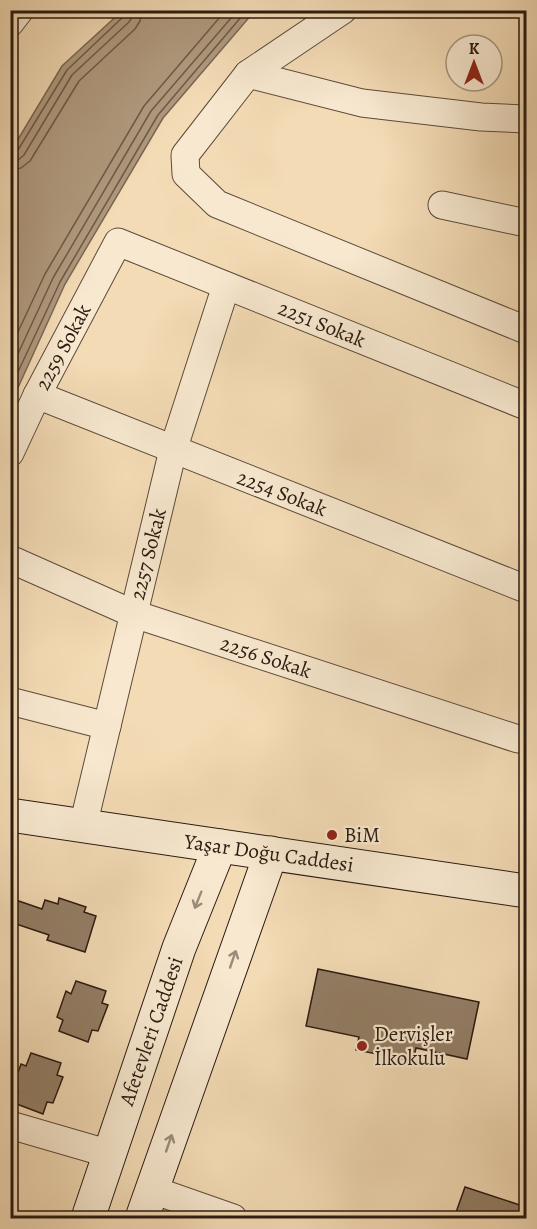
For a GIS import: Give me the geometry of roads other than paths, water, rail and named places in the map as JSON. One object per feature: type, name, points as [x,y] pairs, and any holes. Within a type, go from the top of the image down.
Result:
[{"type":"main road","name":"Yaşar Doğu Caddesi","points":[[10,815],[526,891]]},
{"type":"main road","name":"Afetevleri Caddesi","points":[[88,1218],[179,948],[220,846]]},
{"type":"main road","points":[[148,1204],[270,853]]},
{"type":"street","points":[[10,23],[20,10]]},
{"type":"street","points":[[343,10],[248,74],[184,155],[186,174],[218,204],[526,330]]},
{"type":"street","points":[[248,74],[362,103],[481,117],[526,119]]},
{"type":"street","points":[[441,205],[526,223]]},
{"type":"street","name":"2251 Sokak","points":[[118,242],[526,406]]},
{"type":"street","name":"2259 Sokak","points":[[10,453],[37,395],[118,242]]},
{"type":"street","name":"2257 Sokak","points":[[83,826],[173,450],[226,286]]},
{"type":"street","name":"2254 Sokak","points":[[37,395],[526,589]]},
{"type":"street","name":"2256 Sokak","points":[[10,559],[134,614],[507,735],[526,739]]},
{"type":"street","points":[[10,701],[106,726]]},
{"type":"street","points":[[10,1125],[110,1154]]},
{"type":"street","points":[[148,1204],[233,1218]]},
{"type":"water","points":[[122,11],[259,11],[252,14],[163,118],[65,284],[11,403],[11,151],[62,66]]},
{"type":"place","name":"BiM","points":[[332,835]]},
{"type":"place","name":"Dervişler İlkokulu","points":[[362,1046]]}]
